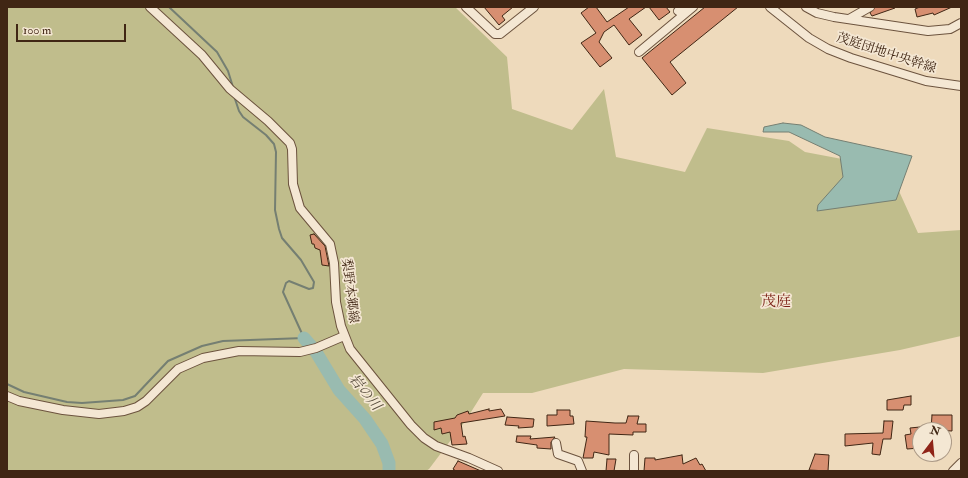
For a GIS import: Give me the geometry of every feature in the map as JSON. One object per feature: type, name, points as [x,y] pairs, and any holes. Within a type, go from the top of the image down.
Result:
[{"type":"street","name":"梨野本郷線","points":[[150,7],[202,55],[238,96],[280,131],[290,143],[292,148],[293,184],[300,208],[325,237],[332,251],[336,302],[344,336],[350,349],[411,425],[424,438],[436,446],[498,471]]},
{"type":"street","points":[[466,7],[495,34],[500,34],[524,10],[534,7]]},
{"type":"street","points":[[639,52],[693,7]]},
{"type":"street","name":"茂庭団地中央幹線","points":[[770,7],[809,38],[828,49],[851,58],[926,81],[961,86]]},
{"type":"street","points":[[806,7],[817,13],[928,31],[950,29],[961,23]]},
{"type":"street","points":[[849,19],[870,7]]},
{"type":"street","points":[[7,396],[19,401],[63,410],[100,414],[124,411],[137,407],[146,401],[178,369],[203,358],[239,351],[287,353],[307,351],[344,336]]},
{"type":"street","points":[[556,442],[558,454],[578,461],[582,471]]},
{"type":"street","points":[[634,455],[634,471]]},
{"type":"street","points":[[952,471],[961,463]]},
{"type":"shaded area","points":[[7,7],[455,7],[507,57],[512,109],[572,130],[604,89],[616,157],[685,172],[707,128],[789,141],[805,152],[842,159],[884,158],[918,233],[961,230],[961,336],[900,350],[763,373],[624,369],[532,393],[483,393],[466,420],[426,471],[7,471]]},
{"type":"water","points":[[783,123],[801,125],[825,137],[912,156],[896,200],[817,211],[818,205],[843,177],[840,156],[789,132],[763,132],[764,127]]},
{"type":"building","points":[[484,7],[513,7],[502,16],[505,20],[499,25]]},
{"type":"building","points":[[589,7],[596,7],[607,22],[629,7],[646,7],[629,19],[642,35],[629,45],[614,25],[604,32],[599,42],[612,58],[600,67],[581,43],[596,33],[581,13]]},
{"type":"building","points":[[649,7],[666,7],[670,12],[659,20]]},
{"type":"building","points":[[705,7],[738,7],[670,62],[686,83],[672,95],[642,58]]},
{"type":"building","points":[[875,7],[895,8],[872,16],[870,13]]},
{"type":"building","points":[[920,7],[952,7],[934,15],[933,13],[917,17],[915,9]]},
{"type":"building","points":[[314,234],[325,246],[329,266],[322,265],[320,250],[315,248],[314,244],[312,244],[310,235]]},
{"type":"building","points":[[911,396],[911,405],[904,405],[903,410],[887,410],[887,400]]},
{"type":"building","points":[[489,409],[489,411],[501,409],[505,416],[461,423],[463,437],[465,436],[467,444],[452,445],[450,432],[442,434],[441,428],[434,430],[434,422],[455,418],[457,415],[468,411],[469,414]]},
{"type":"building","points":[[557,410],[570,410],[570,416],[573,416],[574,424],[547,426],[547,415],[557,415]]},
{"type":"building","points":[[932,415],[952,415],[952,422],[932,422]]},
{"type":"building","points":[[628,416],[639,416],[637,424],[646,424],[646,432],[633,432],[633,435],[609,434],[609,455],[594,452],[593,458],[583,458],[587,437],[585,437],[586,421],[626,423]]},
{"type":"building","points":[[507,417],[534,419],[533,427],[518,428],[519,426],[505,425]]},
{"type":"building","points":[[884,421],[893,421],[891,439],[883,439],[880,455],[872,454],[873,443],[845,446],[845,434],[883,433]]},
{"type":"building","points":[[910,428],[912,428],[912,449],[907,449],[905,435],[911,434]]},
{"type":"building","points":[[517,436],[531,436],[530,439],[555,437],[551,442],[551,449],[537,448],[537,445],[516,442]]},
{"type":"building","points":[[815,454],[829,455],[828,471],[809,470]]},
{"type":"building","points":[[682,455],[683,464],[696,458],[706,471],[644,471],[645,458],[655,458],[655,460]]},
{"type":"building","points":[[607,459],[616,459],[614,471],[606,471]]},
{"type":"building","points":[[458,461],[481,471],[456,471],[453,469]]},
{"type":"waterway","points":[[169,7],[217,52],[228,71],[233,87]]},
{"type":"waterway","points":[[7,384],[24,392],[67,402],[82,403],[123,400],[135,396],[168,361],[202,346],[223,341],[304,338],[283,292],[286,283],[289,281],[309,289],[313,288],[314,282],[301,260],[282,238],[279,229],[275,210],[276,152],[274,144],[266,135],[243,117],[239,111],[234,96]]},
{"type":"waterway","name":"岩の川","points":[[304,338],[316,352],[339,390],[365,419],[382,444],[389,463],[389,471]]},
{"type":"district","name":"茂庭","points":[[776,303]]}]
